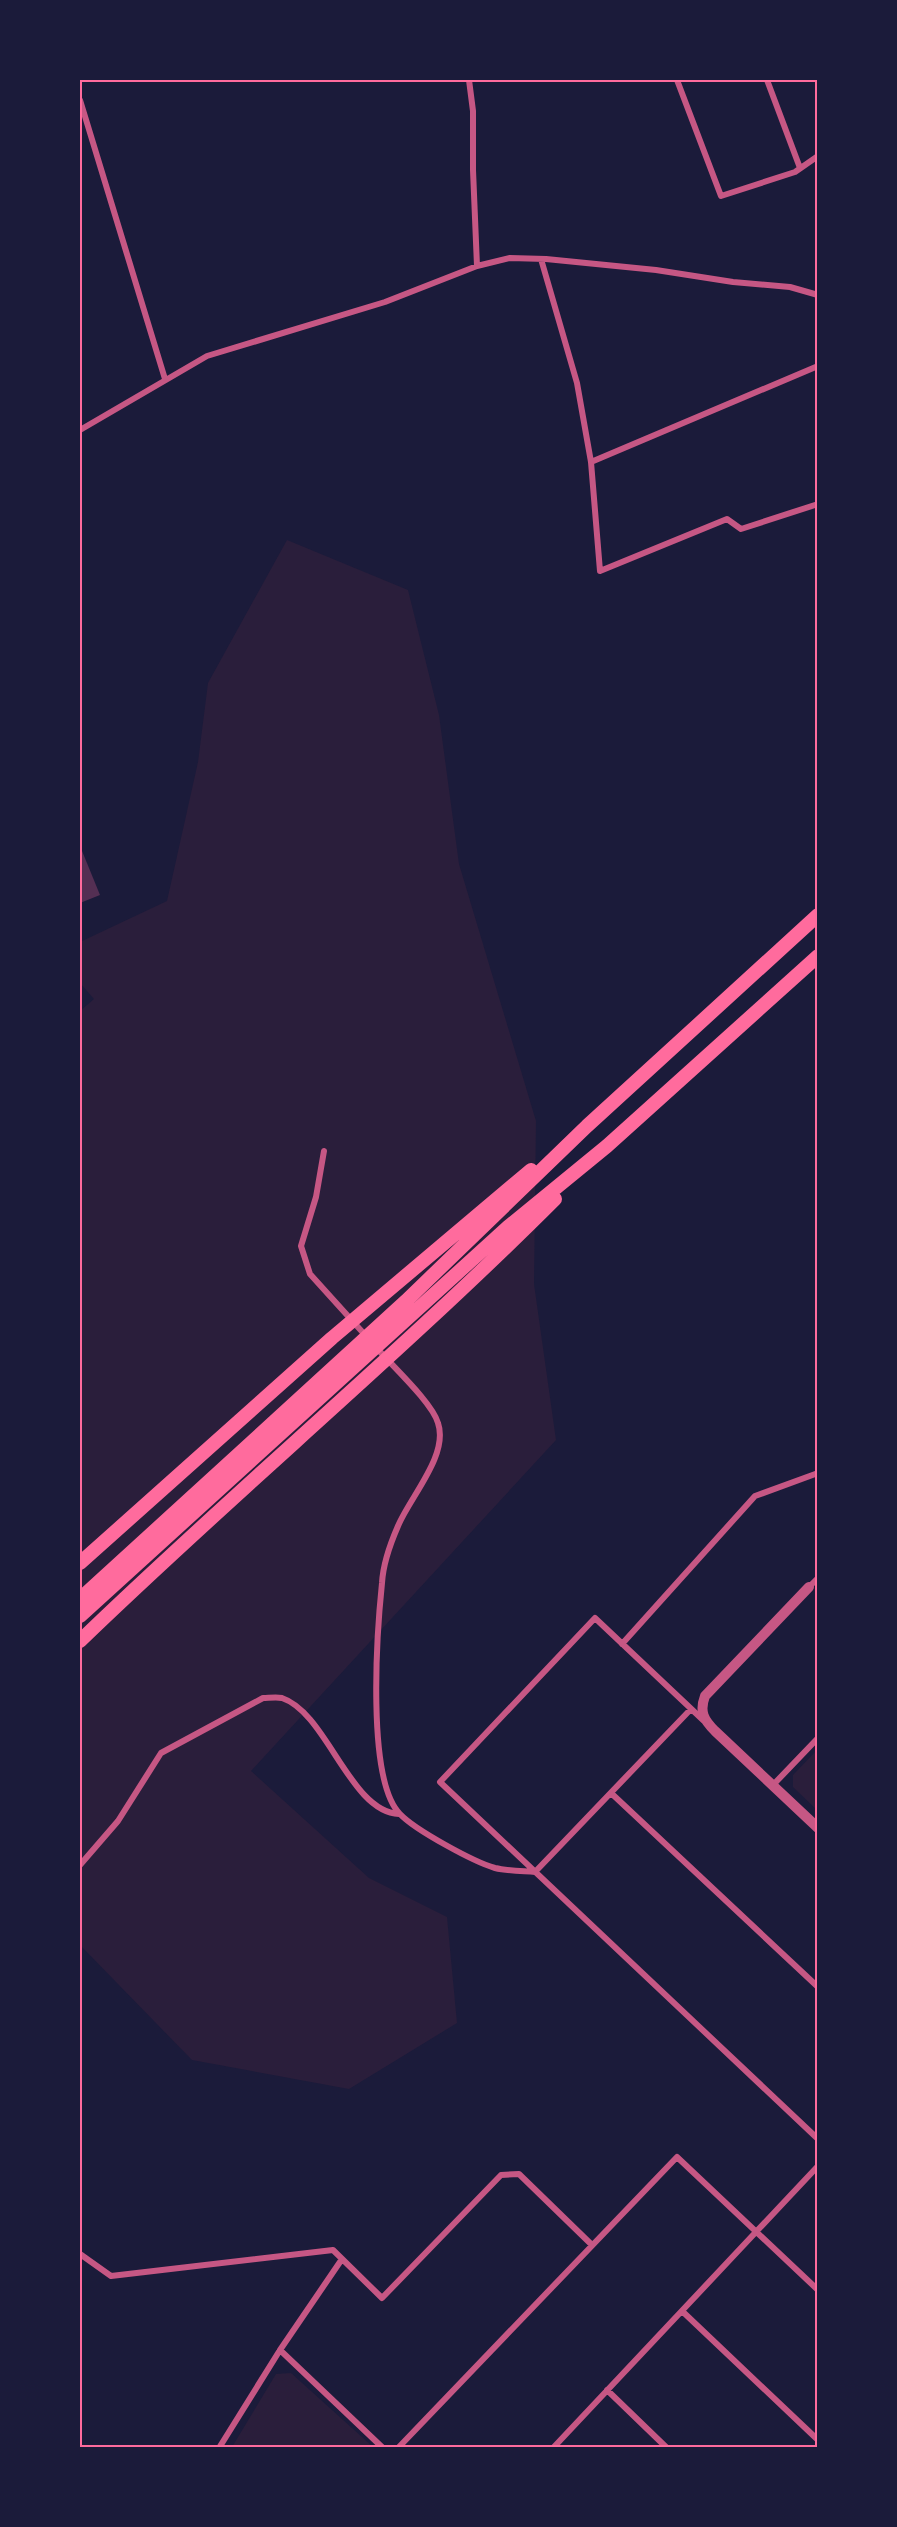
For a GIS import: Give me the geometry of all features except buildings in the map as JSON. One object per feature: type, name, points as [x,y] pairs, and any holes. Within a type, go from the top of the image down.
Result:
[{"type":"main road","points":[[80,1599],[397,1309],[587,1126],[818,915]]},
{"type":"main road","points":[[80,1616],[508,1227],[607,1146],[818,956]]},
{"type":"main road","points":[[80,1563],[332,1338],[509,1188],[587,1126]]},
{"type":"main road","points":[[80,1641],[176,1548],[517,1236],[607,1146]]},
{"type":"street","points":[[469,80],[473,111],[477,266]]},
{"type":"street","points":[[677,80],[721,196],[768,182],[800,168],[818,156]]},
{"type":"street","points":[[767,80],[800,168]]},
{"type":"street","points":[[80,99],[165,379]]},
{"type":"street","points":[[80,430],[207,356],[385,302],[477,266],[510,258],[541,259],[790,287],[818,295]]},
{"type":"street","points":[[541,259],[577,383],[591,462],[600,571],[727,519],[741,529],[818,504]]},
{"type":"street","points":[[591,462],[818,366]]},
{"type":"street","points":[[324,1150],[316,1197],[301,1246],[310,1274],[425,1401],[438,1423],[440,1446],[397,1526],[382,1580],[375,1686],[378,1753],[386,1786],[399,1814]]},
{"type":"street","points":[[622,1644],[755,1496],[818,1473]]},
{"type":"street","points":[[715,1731],[702,1714],[705,1696],[818,1578]]},
{"type":"street","points":[[818,1828],[595,1618],[440,1782],[818,2139]]},
{"type":"street","points":[[80,1865],[118,1821],[161,1753],[263,1698],[281,1698],[304,1713],[363,1793],[387,1813],[399,1814],[469,1857],[495,1868],[535,1872]]},
{"type":"street","points":[[535,1872],[691,1709]]},
{"type":"street","points":[[772,1785],[818,1738]]},
{"type":"street","points":[[611,1793],[818,1987]]},
{"type":"street","points":[[398,2448],[677,2157],[818,2290]]},
{"type":"street","points":[[553,2448],[818,2166]]},
{"type":"street","points":[[80,2254],[111,2276],[333,2250],[382,2298],[501,2175],[519,2174],[592,2245]]},
{"type":"street","points":[[219,2448],[280,2350],[342,2259]]},
{"type":"street","points":[[682,2311],[818,2440]]},
{"type":"street","points":[[280,2350],[383,2448]]},
{"type":"street","points":[[607,2390],[667,2448]]},
{"type":"shaded area","points":[[287,540],[408,590],[439,715],[459,864],[536,1121],[534,1284],[556,1440],[251,1771],[369,1878],[447,1917],[457,2023],[349,2089],[192,2060],[80,1945],[80,1011],[94,999],[80,983],[80,942],[167,901],[198,762],[208,683]]},
{"type":"shaded area","points":[[817,1750],[817,1810],[793,1787],[793,1775]]},
{"type":"shaded area","points":[[291,2373],[373,2447],[232,2447],[276,2374]]}]
